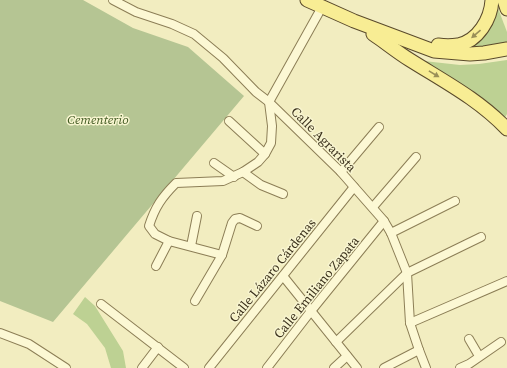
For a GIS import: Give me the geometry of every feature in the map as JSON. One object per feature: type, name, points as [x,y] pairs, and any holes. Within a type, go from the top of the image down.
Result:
[{"type":"main road","points":[[307,0],[354,22],[409,59],[459,89],[482,106],[507,130]]},
{"type":"main road","points":[[354,22],[421,42],[440,45],[459,45],[472,37],[484,26],[492,10],[492,0]]},
{"type":"main road","points":[[504,0],[507,10]]},
{"type":"main road","points":[[383,31],[415,45],[434,51],[456,54],[504,53]]},
{"type":"main road","points":[[390,45],[433,59],[473,60],[504,53]]},
{"type":"street","name":"Calle Agrarista","points":[[113,0],[136,12],[172,24],[194,34],[223,58],[256,92],[269,102],[342,172],[373,207],[391,233],[407,273],[410,323],[426,368]]},
{"type":"street","points":[[222,255],[169,241],[155,234],[149,226],[154,211],[163,196],[176,183],[223,181],[243,172],[258,162],[266,154],[271,143],[272,126],[269,102],[322,7]]},
{"type":"street","points":[[229,121],[266,154]]},
{"type":"street","points":[[342,172],[379,127]]},
{"type":"street","points":[[373,207],[416,157]]},
{"type":"street","points":[[214,164],[234,177]]},
{"type":"street","points":[[243,172],[261,185],[283,194]]},
{"type":"street","name":"Calle Lázaro Cárdenas","points":[[209,368],[354,186]]},
{"type":"street","points":[[391,233],[455,201]]},
{"type":"street","points":[[191,246],[196,216]]},
{"type":"street","points":[[195,301],[222,255],[232,223],[236,219],[240,218],[257,226]]},
{"type":"street","name":"Calle Emiliano Zapata","points":[[268,368],[311,311],[384,221]]},
{"type":"street","points":[[336,342],[407,273],[481,237]]},
{"type":"street","points":[[156,266],[169,241]]},
{"type":"street","points":[[283,276],[357,368]]},
{"type":"street","points":[[410,323],[507,281]]},
{"type":"street","points":[[101,304],[184,368]]},
{"type":"street","points":[[0,333],[29,344],[66,368]]},
{"type":"street","points":[[469,339],[479,356]]},
{"type":"street","points":[[460,368],[470,366],[479,356],[501,342]]},
{"type":"street","points":[[142,368],[158,347]]},
{"type":"street","points":[[384,368],[419,350]]},
{"type":"street","points":[[334,368],[347,356]]},
{"type":"green space","name":"Cementerio","points":[[0,0],[83,0],[133,28],[188,47],[244,96],[53,322],[0,301]]},
{"type":"green space","points":[[496,3],[507,32],[507,43],[475,50],[467,46]]},
{"type":"green space","points":[[507,60],[507,114],[504,119],[424,61],[460,65]]},
{"type":"green space","points":[[85,297],[95,306],[123,351],[126,368],[111,368],[105,348],[87,324],[73,314]]}]
